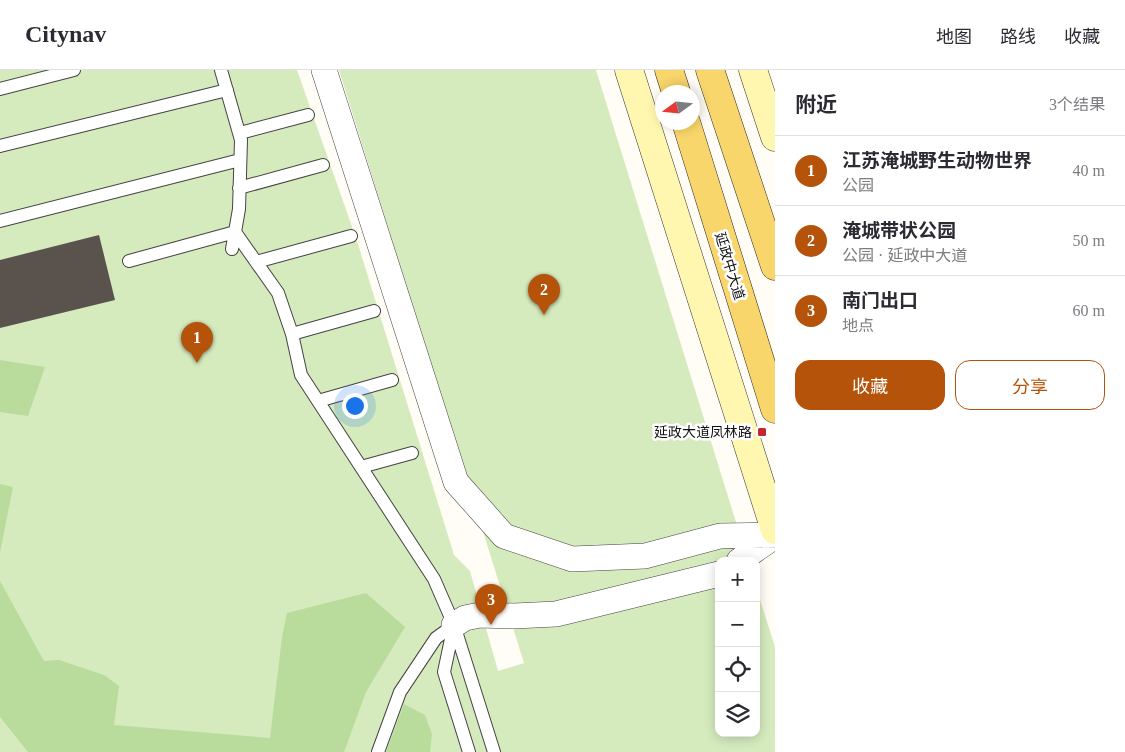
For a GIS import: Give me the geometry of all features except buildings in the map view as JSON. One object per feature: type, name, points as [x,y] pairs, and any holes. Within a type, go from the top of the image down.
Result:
[{"type":"main road","points":[[669,70],[674,85]]},
{"type":"main road","points":[[710,70],[775,266]]},
{"type":"main road","name":"延政中大道","points":[[688,130],[775,409]]},
{"type":"street","points":[[324,70],[456,482],[504,536],[572,559],[645,556],[720,536],[775,536]]},
{"type":"street","points":[[629,70],[775,530]]},
{"type":"street","points":[[753,70],[775,137]]},
{"type":"street","points":[[745,557],[775,536]]},
{"type":"street","points":[[454,625],[465,618],[480,615],[556,614],[715,575]]},
{"type":"lane","points":[[0,89],[74,70]]},
{"type":"lane","points":[[221,70],[241,140],[239,209],[232,249]]},
{"type":"lane","points":[[0,146],[227,90]]},
{"type":"lane","points":[[240,133],[308,115]]},
{"type":"lane","points":[[0,221],[240,160]]},
{"type":"lane","points":[[240,188],[324,165]]},
{"type":"lane","points":[[129,261],[235,232]]},
{"type":"lane","points":[[235,232],[278,293],[292,334],[301,375],[434,579],[454,625],[494,752]]},
{"type":"lane","points":[[256,262],[352,236]]},
{"type":"lane","points":[[292,334],[374,310]]},
{"type":"lane","points":[[318,401],[392,380]]},
{"type":"lane","points":[[361,467],[412,453]]},
{"type":"lane","points":[[378,752],[400,692],[436,638],[454,625]]},
{"type":"lane","points":[[454,625],[444,672],[469,752]]},
{"type":"green space","points":[[0,70],[297,70],[357,241],[454,555],[470,571],[498,671],[524,663],[339,70],[596,70],[747,557],[715,557],[715,737],[760,737],[760,600],[775,647],[775,752],[0,752]]},
{"type":"green space","points":[[0,360],[45,367],[28,416],[0,412]]},
{"type":"green space","points":[[0,484],[13,487],[0,553]]},
{"type":"green space","points":[[0,581],[44,661],[59,660],[104,675],[119,686],[114,725],[270,738],[282,637],[287,613],[366,593],[405,627],[366,692],[344,752],[28,752],[0,717]]},
{"type":"green space","points":[[404,704],[425,715],[432,734],[430,752],[386,752]]},
{"type":"place","name":"淹城带状公园","points":[[544,315]]},
{"type":"place","name":"江苏淹城野生动物世界","points":[[197,363]]},
{"type":"place","name":"延政大道凤林路","points":[[762,432]]},
{"type":"place","name":"南门出口","points":[[491,625]]}]
